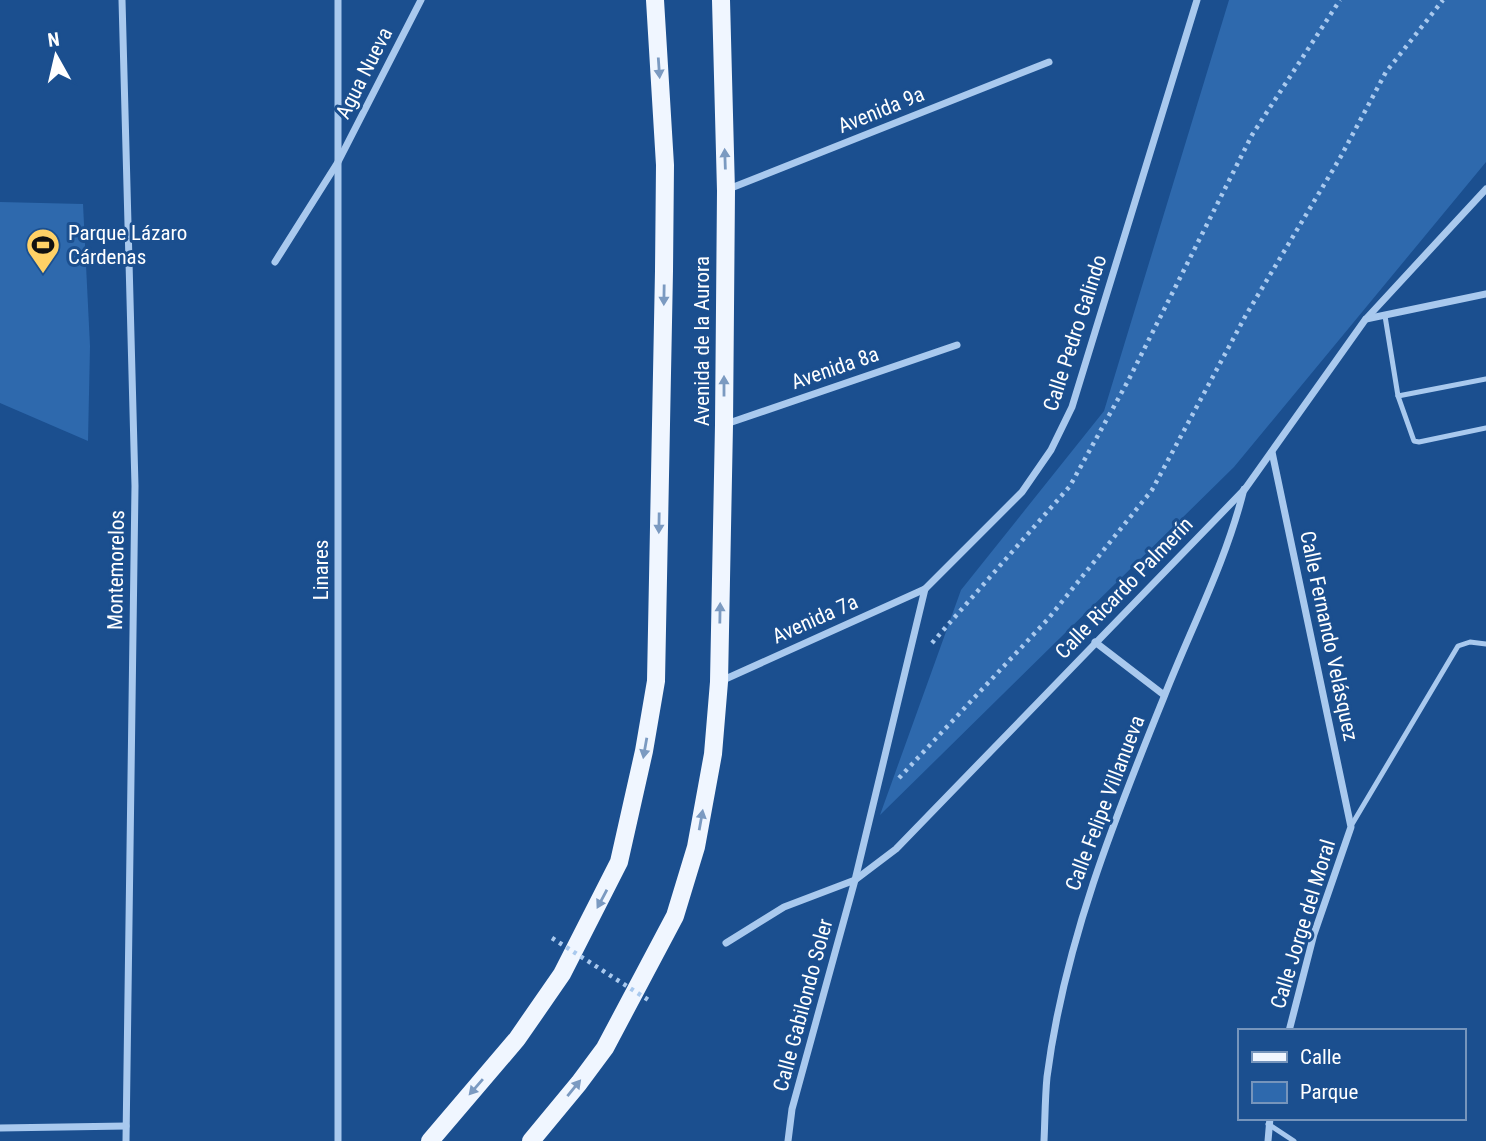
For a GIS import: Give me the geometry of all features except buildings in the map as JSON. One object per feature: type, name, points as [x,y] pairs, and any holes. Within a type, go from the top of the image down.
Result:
[{"type":"main road","name":"Avenida de la Aurora","points":[[429,1141],[517,1039],[542,1005],[562,974],[607,889],[627,836],[656,681],[665,165],[655,0]]},
{"type":"main road","name":"Avenida de la Aurora","points":[[531,1141],[604,1048],[675,916],[696,847],[713,754],[719,682],[724,425],[726,191],[721,0]]},
{"type":"street","name":"Montemorelos","points":[[122,0],[135,486],[126,1141]]},
{"type":"street","name":"Linares","points":[[338,0],[338,1141]]},
{"type":"street","name":"Agua Nueva","points":[[275,262],[338,162],[421,0]]},
{"type":"street","name":"Calle Pedro Galindo","points":[[925,589],[1022,492],[1060,433],[1072,407],[1197,0]]},
{"type":"street","name":"Avenida 9a","points":[[726,191],[1049,62]]},
{"type":"street","name":"Calle Ricardo Palmerín","points":[[726,943],[784,907],[855,880],[896,849],[1245,488],[1365,320],[1486,189]]},
{"type":"street","points":[[1365,320],[1486,294]]},
{"type":"street","name":"Avenida 8a","points":[[724,425],[957,345]]},
{"type":"street","name":"Calle Fernando Velásquez","points":[[1272,452],[1351,827]]},
{"type":"street","name":"Calle Felipe Villanueva","points":[[1044,1141],[1047,1078],[1066,974],[1091,884],[1164,695],[1228,545],[1245,488]]},
{"type":"street","points":[[855,880],[925,589]]},
{"type":"street","name":"Avenida 7a","points":[[719,682],[925,589]]},
{"type":"street","points":[[1095,642],[1164,695]]},
{"type":"street","name":"Calle Jorge del Moral","points":[[1290,1029],[1326,897],[1351,827]]},
{"type":"street","name":"Calle Gabilondo Soler","points":[[788,1141],[795,1097],[855,880]]},
{"type":"street","points":[[1268,1141],[1269,1121]]},
{"type":"street","points":[[0,1128],[126,1126]]},
{"type":"lane","points":[[1385,316],[1398,396],[1414,441],[1486,428]]},
{"type":"lane","points":[[1398,396],[1486,379]]},
{"type":"lane","points":[[1351,827],[1458,646],[1470,642],[1486,644]]},
{"type":"lane","points":[[1269,1121],[1294,1141]]},
{"type":"path","points":[[930,644],[1070,486],[1128,381],[1252,135],[1340,0]]},
{"type":"path","points":[[873,806],[1048,618],[1152,490],[1245,316],[1340,158],[1386,72],[1443,0]]},
{"type":"path","points":[[552,938],[650,1001]]},
{"type":"green space","points":[[1229,0],[1486,0],[1486,162],[1234,467],[880,815],[961,590],[1104,411]]},
{"type":"green space","name":"Parque Lázaro Cárdenas","points":[[0,202],[83,204],[90,346],[88,441],[0,403]]},
{"type":"place","name":"Parque Lázaro Cárdenas","points":[[43,275]]}]
